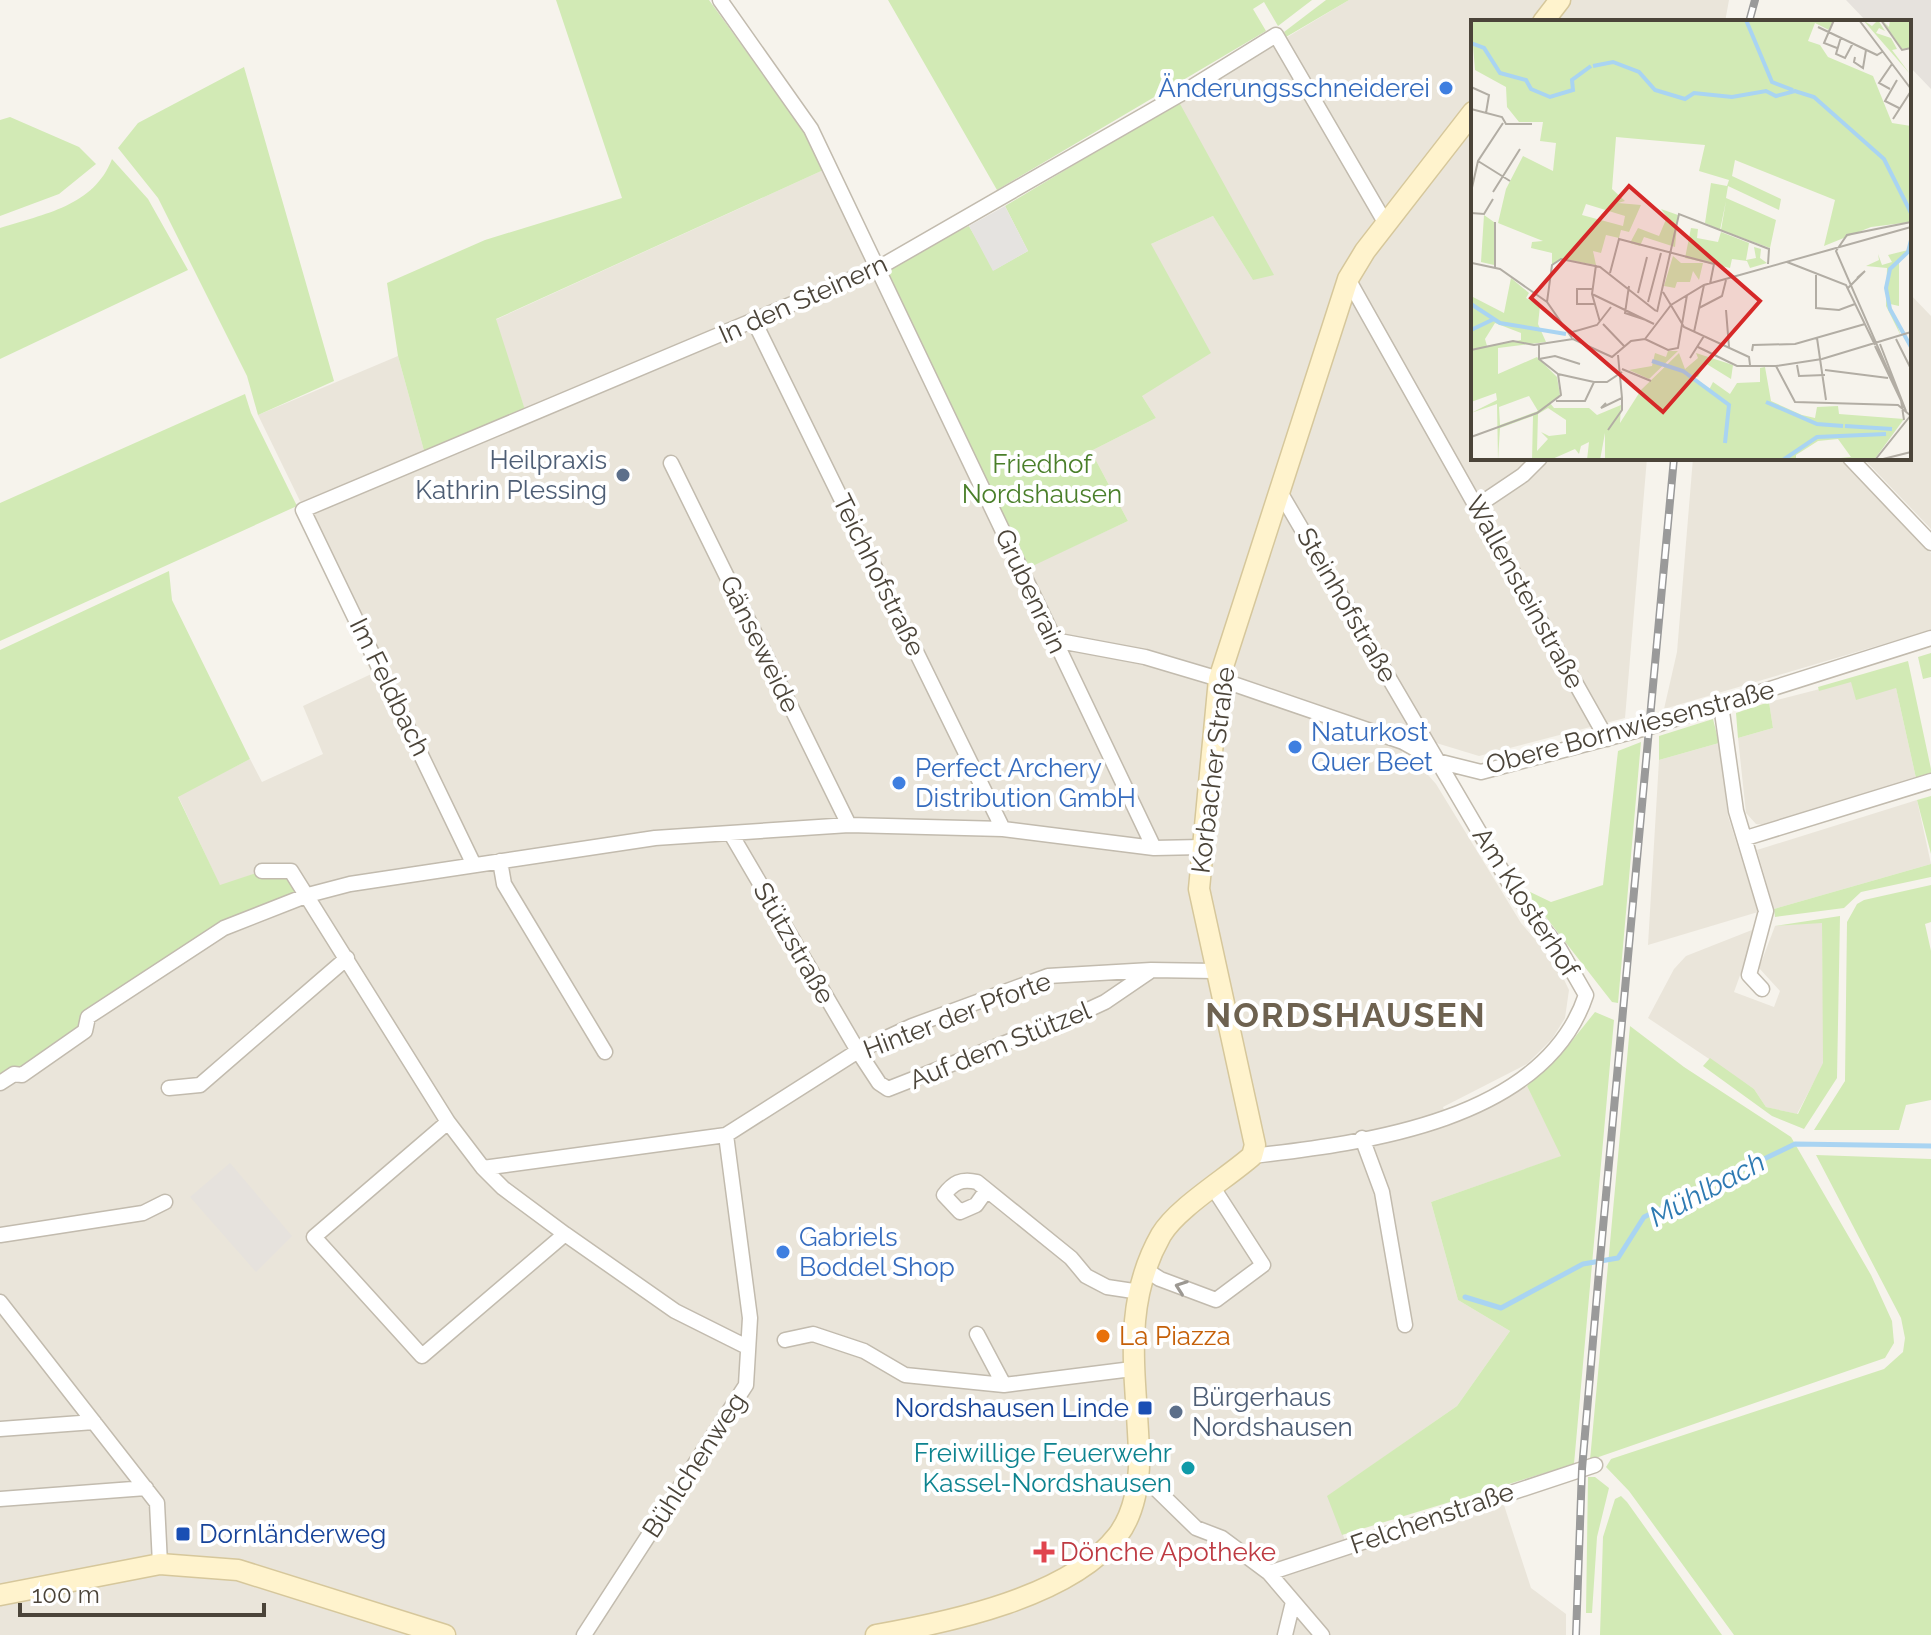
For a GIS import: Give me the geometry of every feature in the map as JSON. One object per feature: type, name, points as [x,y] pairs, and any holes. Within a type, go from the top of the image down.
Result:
[{"type":"street","name":"Grubenrain","points":[[720,0],[811,129],[880,267],[1154,848]]},
{"type":"street","points":[[1545,20],[1560,0]]},
{"type":"street","name":"In den Steinern","points":[[303,510],[880,267],[1276,35],[1386,224]]},
{"type":"street","name":"Korbacher Straße","points":[[1252,1156],[1255,1145],[1199,889],[1219,679],[1348,279],[1386,224],[1471,115]]},
{"type":"street","name":"Wallensteinstraße","points":[[1348,279],[1607,739]]},
{"type":"street","name":"Teichhofstraße","points":[[754,321],[1003,829]]},
{"type":"street","points":[[1477,506],[1523,475],[1538,460]]},
{"type":"street","points":[[1852,460],[1931,543]]},
{"type":"street","name":"Gänseweide","points":[[671,463],[849,825]]},
{"type":"street","name":"Steinhofstraße","points":[[1280,492],[1437,761]]},
{"type":"street","name":"Im Feldbach","points":[[303,510],[474,865]]},
{"type":"street","name":"Obere Bornwiesenstraße","points":[[1054,640],[1145,657],[1219,679],[1403,742],[1437,761],[1481,772],[1607,739],[1931,638]]},
{"type":"street","points":[[1721,705],[1736,811],[1766,911],[1749,975],[1762,989]]},
{"type":"street","name":"Am Klosterhof","points":[[1252,1156],[1428,1126],[1516,1084],[1558,1045],[1578,1018],[1586,995],[1559,948],[1515,893],[1437,761]]},
{"type":"street","points":[[1746,838],[1931,781]]},
{"type":"street","points":[[0,1083],[14,1074],[22,1075],[85,1031],[88,1017],[224,928],[308,895],[350,884],[655,838],[849,825],[1003,829],[1154,848],[1202,847]]},
{"type":"street","name":"Stützstraße","points":[[731,834],[858,1051]]},
{"type":"street","points":[[500,861],[504,884],[605,1052]]},
{"type":"street","points":[[262,871],[291,871],[448,1122],[483,1168],[503,1188],[675,1311],[747,1347]]},
{"type":"street","points":[[169,1088],[200,1085],[347,958]]},
{"type":"street","name":"Hinter der Pforte","points":[[483,1168],[726,1135],[858,1051],[912,1026],[1048,976],[1151,970],[1216,971]]},
{"type":"street","name":"Auf dem Stützel","points":[[858,1051],[879,1083],[888,1089],[900,1086],[1000,1042],[1105,1002],[1151,970]]},
{"type":"street","points":[[448,1122],[314,1237],[422,1356],[565,1234]]},
{"type":"street","name":"Bühlchenweg","points":[[584,1635],[746,1385],[750,1318],[726,1135]]},
{"type":"street","points":[[1362,1138],[1382,1192],[1405,1325]]},
{"type":"street","points":[[876,1635],[936,1624],[1030,1593],[1076,1571],[1102,1553],[1120,1533],[1138,1483],[1140,1456],[1132,1369],[1140,1292],[1146,1270],[1162,1233],[1189,1205],[1214,1189],[1252,1156]]},
{"type":"street","points":[[1146,1270],[1160,1279],[1216,1300],[1263,1265],[1214,1189]]},
{"type":"street","points":[[986,1191],[1071,1258],[1086,1276],[1107,1287],[1140,1292]]},
{"type":"street","points":[[0,1235],[143,1213],[165,1202]]},
{"type":"street","points":[[0,1302],[157,1503],[160,1564]]},
{"type":"street","points":[[785,1340],[813,1334],[864,1351],[905,1375],[1004,1385],[1058,1381],[1132,1369]]},
{"type":"street","points":[[977,1334],[1004,1385]]},
{"type":"street","points":[[0,1429],[94,1422]]},
{"type":"street","name":"Felchenstraße","points":[[1269,1573],[1595,1465]]},
{"type":"street","points":[[1138,1483],[1155,1488],[1196,1528],[1222,1538],[1269,1573],[1322,1635]]},
{"type":"street","points":[[0,1499],[146,1488]]},
{"type":"street","points":[[0,1595],[160,1564],[238,1570],[445,1635]]},
{"type":"street","points":[[1285,1635],[1293,1602]]},
{"type":"shaded area","points":[[1349,0],[1729,0],[1725,20],[1471,20],[1471,460],[1647,460],[1625,718],[1479,756],[1400,732],[1402,753],[1414,759],[1436,784],[1521,923],[1557,965],[1569,990],[1565,1018],[1552,1039],[1527,1064],[1443,1107],[1448,1123],[1527,1086],[1562,1156],[1431,1202],[1458,1300],[1510,1331],[1457,1406],[1328,1496],[1348,1548],[1502,1499],[1531,1588],[1566,1614],[1566,1635],[0,1635],[0,1083],[88,1017],[262,871],[220,886],[178,796],[250,759],[262,782],[323,754],[303,706],[382,669],[258,415],[398,356],[426,458],[527,416],[495,320],[830,167],[1022,570],[1128,521],[1091,451],[1156,418],[1142,396],[1151,244],[1213,216],[1253,280],[1179,102]]},
{"type":"shaded area","points":[[1846,0],[1931,0],[1931,89],[1911,68],[1911,20],[1865,20]]},
{"type":"shaded area","points":[[1005,206],[1028,251],[993,271],[969,226]]},
{"type":"shaded area","points":[[1911,295],[1931,316],[1931,529],[1865,460],[1911,460]]},
{"type":"shaded area","points":[[1693,460],[1842,460],[1931,553],[1931,630],[1664,709],[1677,652]]},
{"type":"shaded area","points":[[1851,681],[1896,688],[1916,778],[1764,825],[1756,824],[1746,813],[1738,738],[1773,728],[1769,702]]},
{"type":"shaded area","points":[[1719,743],[1728,816],[1758,912],[1648,945],[1659,760]]},
{"type":"shaded area","points":[[1917,800],[1931,864],[1774,909],[1757,850]]},
{"type":"shaded area","points":[[1822,922],[1824,1063],[1797,1114],[1766,1107],[1754,1089],[1648,1018],[1674,969],[1686,956],[1757,928],[1734,992],[1774,1007],[1780,991],[1759,968],[1775,926]]},
{"type":"shaded area","points":[[230,1163],[292,1236],[256,1272],[190,1197]]},
{"type":"green space","points":[[556,0],[709,0],[830,167],[496,319],[527,416],[426,458],[398,356],[387,283],[485,240],[622,198]]},
{"type":"green space","points":[[888,0],[1312,0],[1278,26],[1264,2],[1253,9],[1266,31],[997,190]]},
{"type":"green space","points":[[1326,0],[1349,0],[1286,37],[1284,32]]},
{"type":"green space","points":[[244,67],[334,381],[258,415],[247,376],[158,198],[118,148],[138,123]]},
{"type":"green space","name":"Friedhof Nordshausen","points":[[1179,102],[1274,275],[1253,280],[1213,216],[1151,244],[1211,353],[1142,396],[1156,418],[1091,451],[1128,521],[1022,571],[880,267],[969,226],[994,270],[1028,251],[1005,206]]},
{"type":"green space","points":[[10,117],[79,147],[96,164],[59,194],[0,216],[0,120]]},
{"type":"green space","points":[[112,159],[148,199],[188,270],[0,359],[0,228],[66,206],[80,198],[104,175]]},
{"type":"green space","points":[[245,394],[251,413],[297,506],[0,641],[0,503]]},
{"type":"green space","points":[[169,571],[172,600],[250,759],[178,797],[220,885],[262,871],[291,871],[308,895],[224,928],[88,1017],[85,1031],[0,1083],[0,650]]},
{"type":"green space","points":[[1931,653],[1931,677],[1923,679],[1918,657]]},
{"type":"green space","points":[[1908,661],[1931,769],[1931,773],[1916,778],[1896,688],[1856,700],[1851,682],[1819,691],[1818,687]]},
{"type":"green space","points":[[1769,702],[1773,728],[1738,738],[1736,713]]},
{"type":"green space","points":[[1713,719],[1719,743],[1659,760],[1659,736]]},
{"type":"green space","points":[[1641,742],[1618,1003],[1612,1002],[1524,889],[1551,902],[1603,885],[1618,751]]},
{"type":"green space","points":[[1931,796],[1931,854],[1917,800]]},
{"type":"green space","points":[[1931,864],[1931,877],[1861,892],[1844,908],[1775,917],[1774,909]]},
{"type":"green space","points":[[1931,885],[1931,922],[1925,924],[1931,951],[1931,1100],[1906,1105],[1899,1130],[1814,1130],[1845,1081],[1847,922],[1857,904],[1864,900]]},
{"type":"green space","points":[[1840,916],[1837,1078],[1804,1129],[1772,1116],[1703,1066],[1710,1058],[1754,1089],[1766,1107],[1798,1114],[1823,1063],[1822,923],[1775,926]]},
{"type":"green space","points":[[1595,1012],[1614,1020],[1574,1464],[1342,1535],[1327,1496],[1457,1406],[1510,1331],[1458,1300],[1431,1202],[1561,1156],[1527,1086],[1563,1052]]},
{"type":"green space","points":[[1630,1026],[1684,1067],[1791,1137],[1871,1275],[1892,1321],[1894,1343],[1885,1358],[1590,1460]]},
{"type":"green space","points":[[1816,1155],[1931,1159],[1931,1635],[1734,1635],[1629,1491],[1606,1467],[1611,1459],[1884,1369],[1903,1352],[1905,1338],[1901,1318]]},
{"type":"green space","points":[[1588,1477],[1595,1477],[1609,1488],[1597,1537],[1592,1613],[1586,1613]]},
{"type":"green space","points":[[1621,1496],[1722,1635],[1600,1635],[1603,1537],[1615,1499]]},
{"type":"waterway","name":"Mühlbach","points":[[1465,1297],[1501,1308],[1583,1264],[1618,1258],[1644,1217],[1795,1144],[1931,1146]]},
{"type":"railway","points":[[1750,20],[1755,0]]},
{"type":"railway","points":[[1576,1635],[1582,1469],[1674,460]]},
{"type":"place","name":"Änderungsschneiderei","points":[[1446,88]]},
{"type":"place","name":"Heilpraxis Kathrin Plessing","points":[[623,475]]},
{"type":"place","name":"Naturkost Quer Beet","points":[[1295,747]]},
{"type":"place","name":"Perfect Archery Distribution GmbH","points":[[899,783]]},
{"type":"place","name":"Gabriels Boddel Shop","points":[[783,1252]]},
{"type":"place","name":"La Piazza","points":[[1103,1336]]},
{"type":"place","name":"Nordshausen Linde","points":[[1145,1408]]},
{"type":"place","name":"Bürgerhaus Nordshausen","points":[[1176,1412]]},
{"type":"place","name":"Freiwillige Feuerwehr Kassel-Nordshausen","points":[[1188,1468]]},
{"type":"place","name":"Dornländerweg","points":[[183,1534]]},
{"type":"place","name":"Dönche Apotheke","points":[[1044,1552]]},
{"type":"district","name":"NORDSHAUSEN","points":[[1346,1015]]}]
